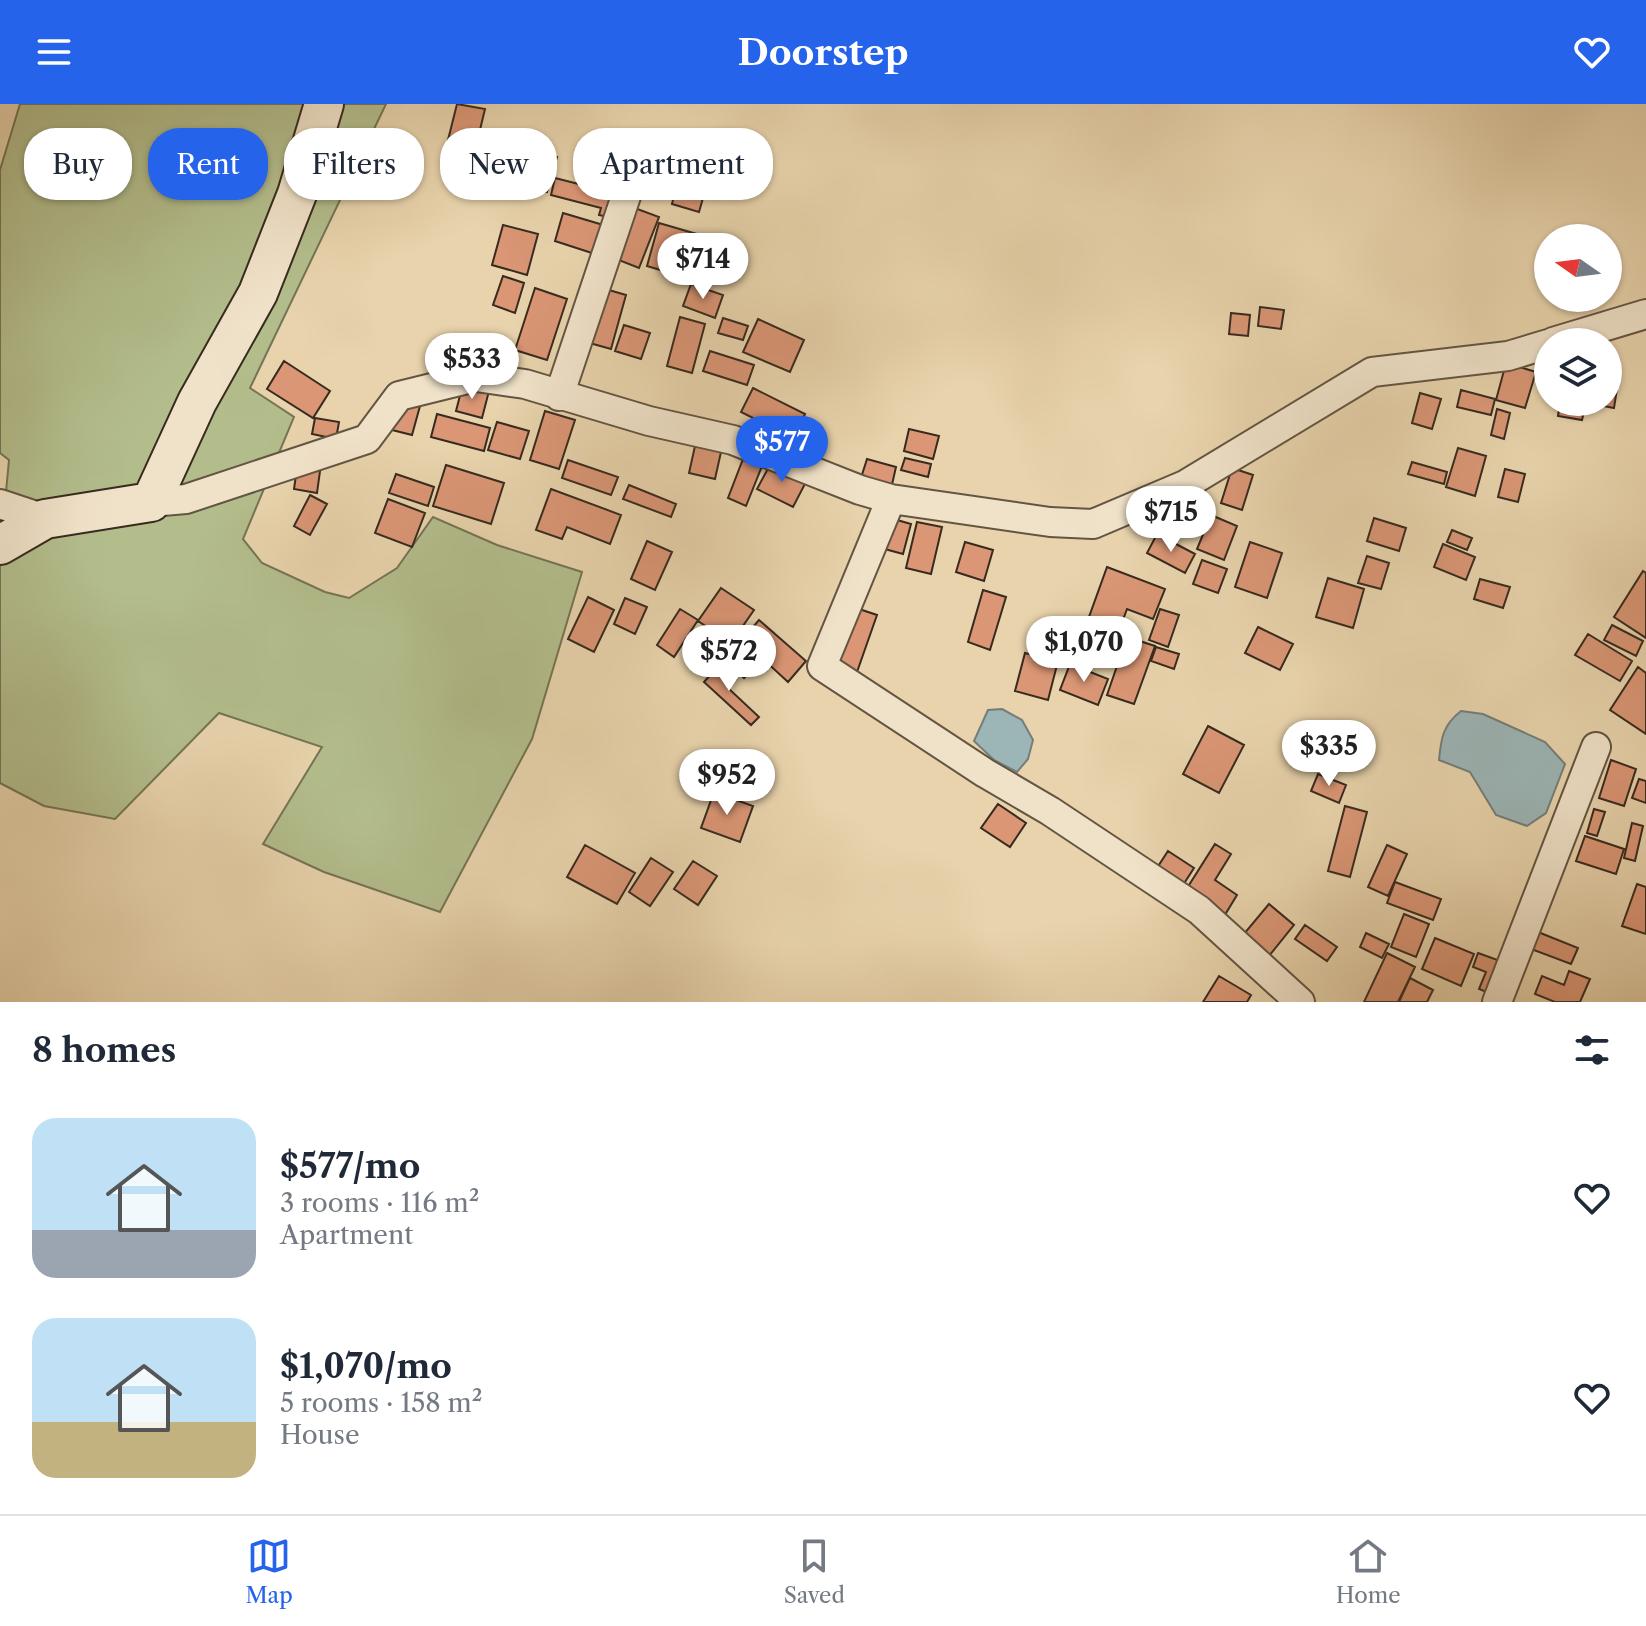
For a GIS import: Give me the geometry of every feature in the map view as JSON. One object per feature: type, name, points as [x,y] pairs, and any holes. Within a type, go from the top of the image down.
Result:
[{"type":"street","points":[[151,502],[197,402],[258,293],[297,194],[324,104]]},
{"type":"street","points":[[559,396],[625,200]]},
{"type":"street","points":[[1600,328],[1646,314]]},
{"type":"street","points":[[0,545],[45,519],[186,499],[367,439],[399,396],[476,377],[525,384],[559,396],[733,440],[860,490],[891,499],[1050,522],[1093,524],[1185,485],[1372,372],[1508,356],[1534,348]]},
{"type":"street","points":[[891,499],[822,666],[1199,910],[1300,1002]]},
{"type":"street","points":[[0,504],[45,519]]},
{"type":"street","points":[[1497,1002],[1596,747]]},
{"type":"green space","points":[[20,104],[386,104],[375,128],[284,128],[284,200],[340,200],[250,388],[294,417],[243,539],[262,563],[325,592],[349,598],[397,568],[433,517],[497,545],[582,572],[532,739],[440,912],[324,872],[263,844],[322,747],[219,713],[115,819],[44,806],[0,783],[0,555],[9,460],[0,453],[0,170]]},
{"type":"water","points":[[1002,709],[1022,720],[1033,740],[1028,759],[1017,772],[994,760],[974,741],[988,710]]},
{"type":"water","points":[[1461,711],[1483,714],[1545,742],[1565,764],[1546,813],[1527,826],[1496,815],[1470,772],[1439,760],[1444,732]]},
{"type":"building","points":[[457,104],[485,109],[480,128],[451,128]]},
{"type":"building","points":[[557,179],[573,183],[573,200],[612,200],[608,217],[599,215],[601,208],[557,197]]},
{"type":"building","points":[[673,200],[702,200],[699,212],[672,204]]},
{"type":"building","points":[[632,207],[659,217],[639,268],[611,257]]},
{"type":"building","points":[[563,213],[610,227],[601,256],[555,241]]},
{"type":"building","points":[[659,223],[707,237],[694,280],[647,266]]},
{"type":"building","points":[[503,225],[538,234],[527,275],[492,265]]},
{"type":"building","points":[[503,276],[524,283],[515,313],[493,305]]},
{"type":"building","points":[[691,284],[723,295],[715,318],[683,306]]},
{"type":"building","points":[[535,288],[567,299],[547,360],[515,350]]},
{"type":"building","points":[[602,288],[626,295],[611,349],[586,342]]},
{"type":"building","points":[[1260,307],[1284,310],[1281,329],[1258,326]]},
{"type":"building","points":[[1231,313],[1250,315],[1248,336],[1229,334]]},
{"type":"building","points":[[680,317],[705,324],[692,373],[667,366]]},
{"type":"building","points":[[723,318],[748,326],[743,340],[718,333]]},
{"type":"building","points":[[758,319],[804,340],[790,372],[743,352]]},
{"type":"building","points":[[624,325],[650,333],[641,359],[615,351]]},
{"type":"building","points":[[710,351],[754,365],[747,385],[703,371]]},
{"type":"building","points":[[284,361],[330,391],[313,418],[267,389]]},
{"type":"building","points":[[1506,363],[1534,371],[1525,408],[1496,400]]},
{"type":"building","points":[[463,384],[489,391],[482,418],[456,411]]},
{"type":"building","points":[[753,388],[805,414],[794,438],[741,412]]},
{"type":"building","points":[[1461,390],[1495,399],[1491,415],[1457,407]]},
{"type":"building","points":[[1420,393],[1441,399],[1432,429],[1412,423]]},
{"type":"building","points":[[400,401],[420,406],[412,435],[392,430]]},
{"type":"building","points":[[1497,409],[1510,413],[1504,439],[1491,435]]},
{"type":"building","points":[[545,411],[575,420],[559,469],[530,460]]},
{"type":"building","points":[[437,414],[490,428],[484,451],[431,437]]},
{"type":"building","points":[[1558,416],[1583,416],[1582,420]]},
{"type":"building","points":[[315,418],[339,422],[336,439],[312,434]]},
{"type":"building","points":[[497,422],[529,431],[520,459],[488,450]]},
{"type":"building","points":[[909,429],[939,436],[933,459],[904,451]]},
{"type":"building","points":[[697,437],[723,443],[715,479],[689,473]]},
{"type":"building","points":[[1458,448],[1486,456],[1475,496],[1446,487]]},
{"type":"building","points":[[905,458],[931,464],[928,477],[901,470]]},
{"type":"building","points":[[743,459],[762,466],[746,506],[728,498]]},
{"type":"building","points":[[867,459],[896,467],[891,489],[860,481]]},
{"type":"building","points":[[568,460],[618,477],[611,495],[562,478]]},
{"type":"building","points":[[772,461],[807,480],[793,507],[757,489]]},
{"type":"building","points":[[1412,462],[1447,472],[1444,484],[1408,474]]},
{"type":"building","points":[[446,465],[504,483],[491,524],[433,506]]},
{"type":"building","points":[[297,468],[320,471],[317,493],[294,489]]},
{"type":"building","points":[[1232,468],[1253,475],[1242,510],[1221,503]]},
{"type":"building","points":[[1505,469],[1525,474],[1518,502],[1498,497]]},
{"type":"building","points":[[396,474],[434,487],[428,506],[389,493]]},
{"type":"building","points":[[629,485],[676,504],[671,517],[623,499]]},
{"type":"building","points":[[551,489],[621,515],[610,544],[567,527],[562,539],[536,530]]},
{"type":"building","points":[[310,495],[327,504],[310,535],[294,526]]},
{"type":"building","points":[[388,499],[425,513],[412,547],[375,533]]},
{"type":"building","points":[[1211,515],[1237,526],[1224,560],[1197,549]]},
{"type":"building","points":[[890,518],[911,524],[903,554],[881,548]]},
{"type":"building","points":[[1374,518],[1406,528],[1399,551],[1367,541]]},
{"type":"building","points":[[917,522],[942,527],[931,574],[906,568]]},
{"type":"building","points":[[1452,530],[1472,538],[1467,550],[1447,542]]},
{"type":"building","points":[[1157,534],[1195,554],[1185,573],[1147,553]]},
{"type":"building","points":[[647,541],[672,552],[655,590],[631,579]]},
{"type":"building","points":[[965,542],[993,550],[984,581],[956,572]]},
{"type":"building","points":[[1250,542],[1282,553],[1267,598],[1235,587]]},
{"type":"building","points":[[1443,544],[1475,557],[1466,580],[1434,567]]},
{"type":"building","points":[[1367,556],[1389,563],[1381,589],[1358,583]]},
{"type":"building","points":[[1202,560],[1227,569],[1218,593],[1193,584]]},
{"type":"building","points":[[1107,567],[1165,589],[1153,619],[1127,609],[1120,628],[1089,617]]},
{"type":"building","points":[[1643,571],[1646,573],[1646,638],[1614,617]]},
{"type":"building","points":[[1328,578],[1364,589],[1353,628],[1316,617]]},
{"type":"building","points":[[1480,579],[1510,587],[1503,608],[1474,599]]},
{"type":"building","points":[[721,588],[754,610],[731,643],[698,621]]},
{"type":"building","points":[[983,590],[1006,597],[990,650],[968,642]]},
{"type":"building","points":[[588,597],[614,610],[594,652],[568,639]]},
{"type":"building","points":[[625,598],[647,607],[635,634],[614,624]]},
{"type":"building","points":[[853,607],[877,615],[857,672],[833,664]]},
{"type":"building","points":[[680,609],[698,620],[674,657],[657,645]]},
{"type":"building","points":[[1160,609],[1179,615],[1168,647],[1149,640]]},
{"type":"building","points":[[759,620],[806,661],[788,682],[762,658],[744,678],[725,660]]},
{"type":"building","points":[[1612,625],[1643,641],[1636,656],[1604,640]]},
{"type":"building","points":[[1258,627],[1293,644],[1280,670],[1245,653]]},
{"type":"building","points":[[1588,634],[1632,661],[1620,681],[1575,655]]},
{"type":"building","points":[[1127,637],[1155,646],[1134,704],[1107,695]]},
{"type":"building","points":[[1156,647],[1179,654],[1174,669],[1151,661]]},
{"type":"building","points":[[1025,653],[1058,661],[1048,700],[1015,691]]},
{"type":"building","points":[[720,664],[736,679],[728,688],[759,717],[751,725],[704,682]]},
{"type":"building","points":[[1070,664],[1108,679],[1098,705],[1060,690]]},
{"type":"building","points":[[1638,667],[1646,673],[1646,734],[1610,710]]},
{"type":"building","points":[[1208,726],[1244,745],[1219,793],[1183,774]]},
{"type":"building","points":[[1611,760],[1636,769],[1624,806],[1599,798]]},
{"type":"building","points":[[1318,774],[1346,785],[1339,803],[1311,791]]},
{"type":"building","points":[[1639,779],[1646,781],[1646,803],[1632,798]]},
{"type":"building","points":[[714,792],[753,806],[740,842],[701,828]]},
{"type":"building","points":[[998,804],[1026,823],[1010,847],[981,828]]},
{"type":"building","points":[[1345,806],[1367,812],[1350,877],[1328,871]]},
{"type":"building","points":[[1594,809],[1605,812],[1597,836],[1587,833]]},
{"type":"building","points":[[1632,823],[1643,826],[1635,861],[1624,858]]},
{"type":"building","points":[[1585,836],[1624,849],[1616,874],[1576,861]]},
{"type":"building","points":[[1215,844],[1231,854],[1215,880],[1237,895],[1223,918],[1184,893]]},
{"type":"building","points":[[585,845],[635,873],[617,904],[567,877]]},
{"type":"building","points":[[1387,845],[1407,854],[1388,896],[1368,887]]},
{"type":"building","points":[[1168,851],[1194,868],[1183,885],[1157,868]]},
{"type":"building","points":[[651,858],[673,872],[650,906],[629,892]]},
{"type":"building","points":[[693,861],[717,876],[698,905],[674,889]]},
{"type":"building","points":[[1395,882],[1441,899],[1433,920],[1387,903]]},
{"type":"building","points":[[1637,884],[1646,887],[1646,934],[1622,926]]},
{"type":"building","points":[[1269,904],[1294,925],[1269,956],[1243,935]]},
{"type":"building","points":[[1404,914],[1429,924],[1416,957],[1391,947]]},
{"type":"building","points":[[1305,925],[1337,947],[1327,961],[1295,939]]},
{"type":"building","points":[[1538,932],[1578,948],[1571,964],[1531,949]]},
{"type":"building","points":[[1366,933],[1389,944],[1382,958],[1360,947]]},
{"type":"building","points":[[1435,938],[1474,954],[1461,986],[1422,969]]},
{"type":"building","points":[[1387,953],[1415,967],[1398,1002],[1364,1002]]},
{"type":"building","points":[[1478,953],[1506,963],[1494,995],[1479,989],[1486,972],[1473,967]]},
{"type":"building","points":[[1569,971],[1590,979],[1580,1002],[1555,1002],[1535,994],[1542,976],[1564,985]]},
{"type":"building","points":[[1219,976],[1251,995],[1247,1002],[1203,1002]]},
{"type":"building","points":[[1410,978],[1433,990],[1427,1002],[1399,1002]]}]
